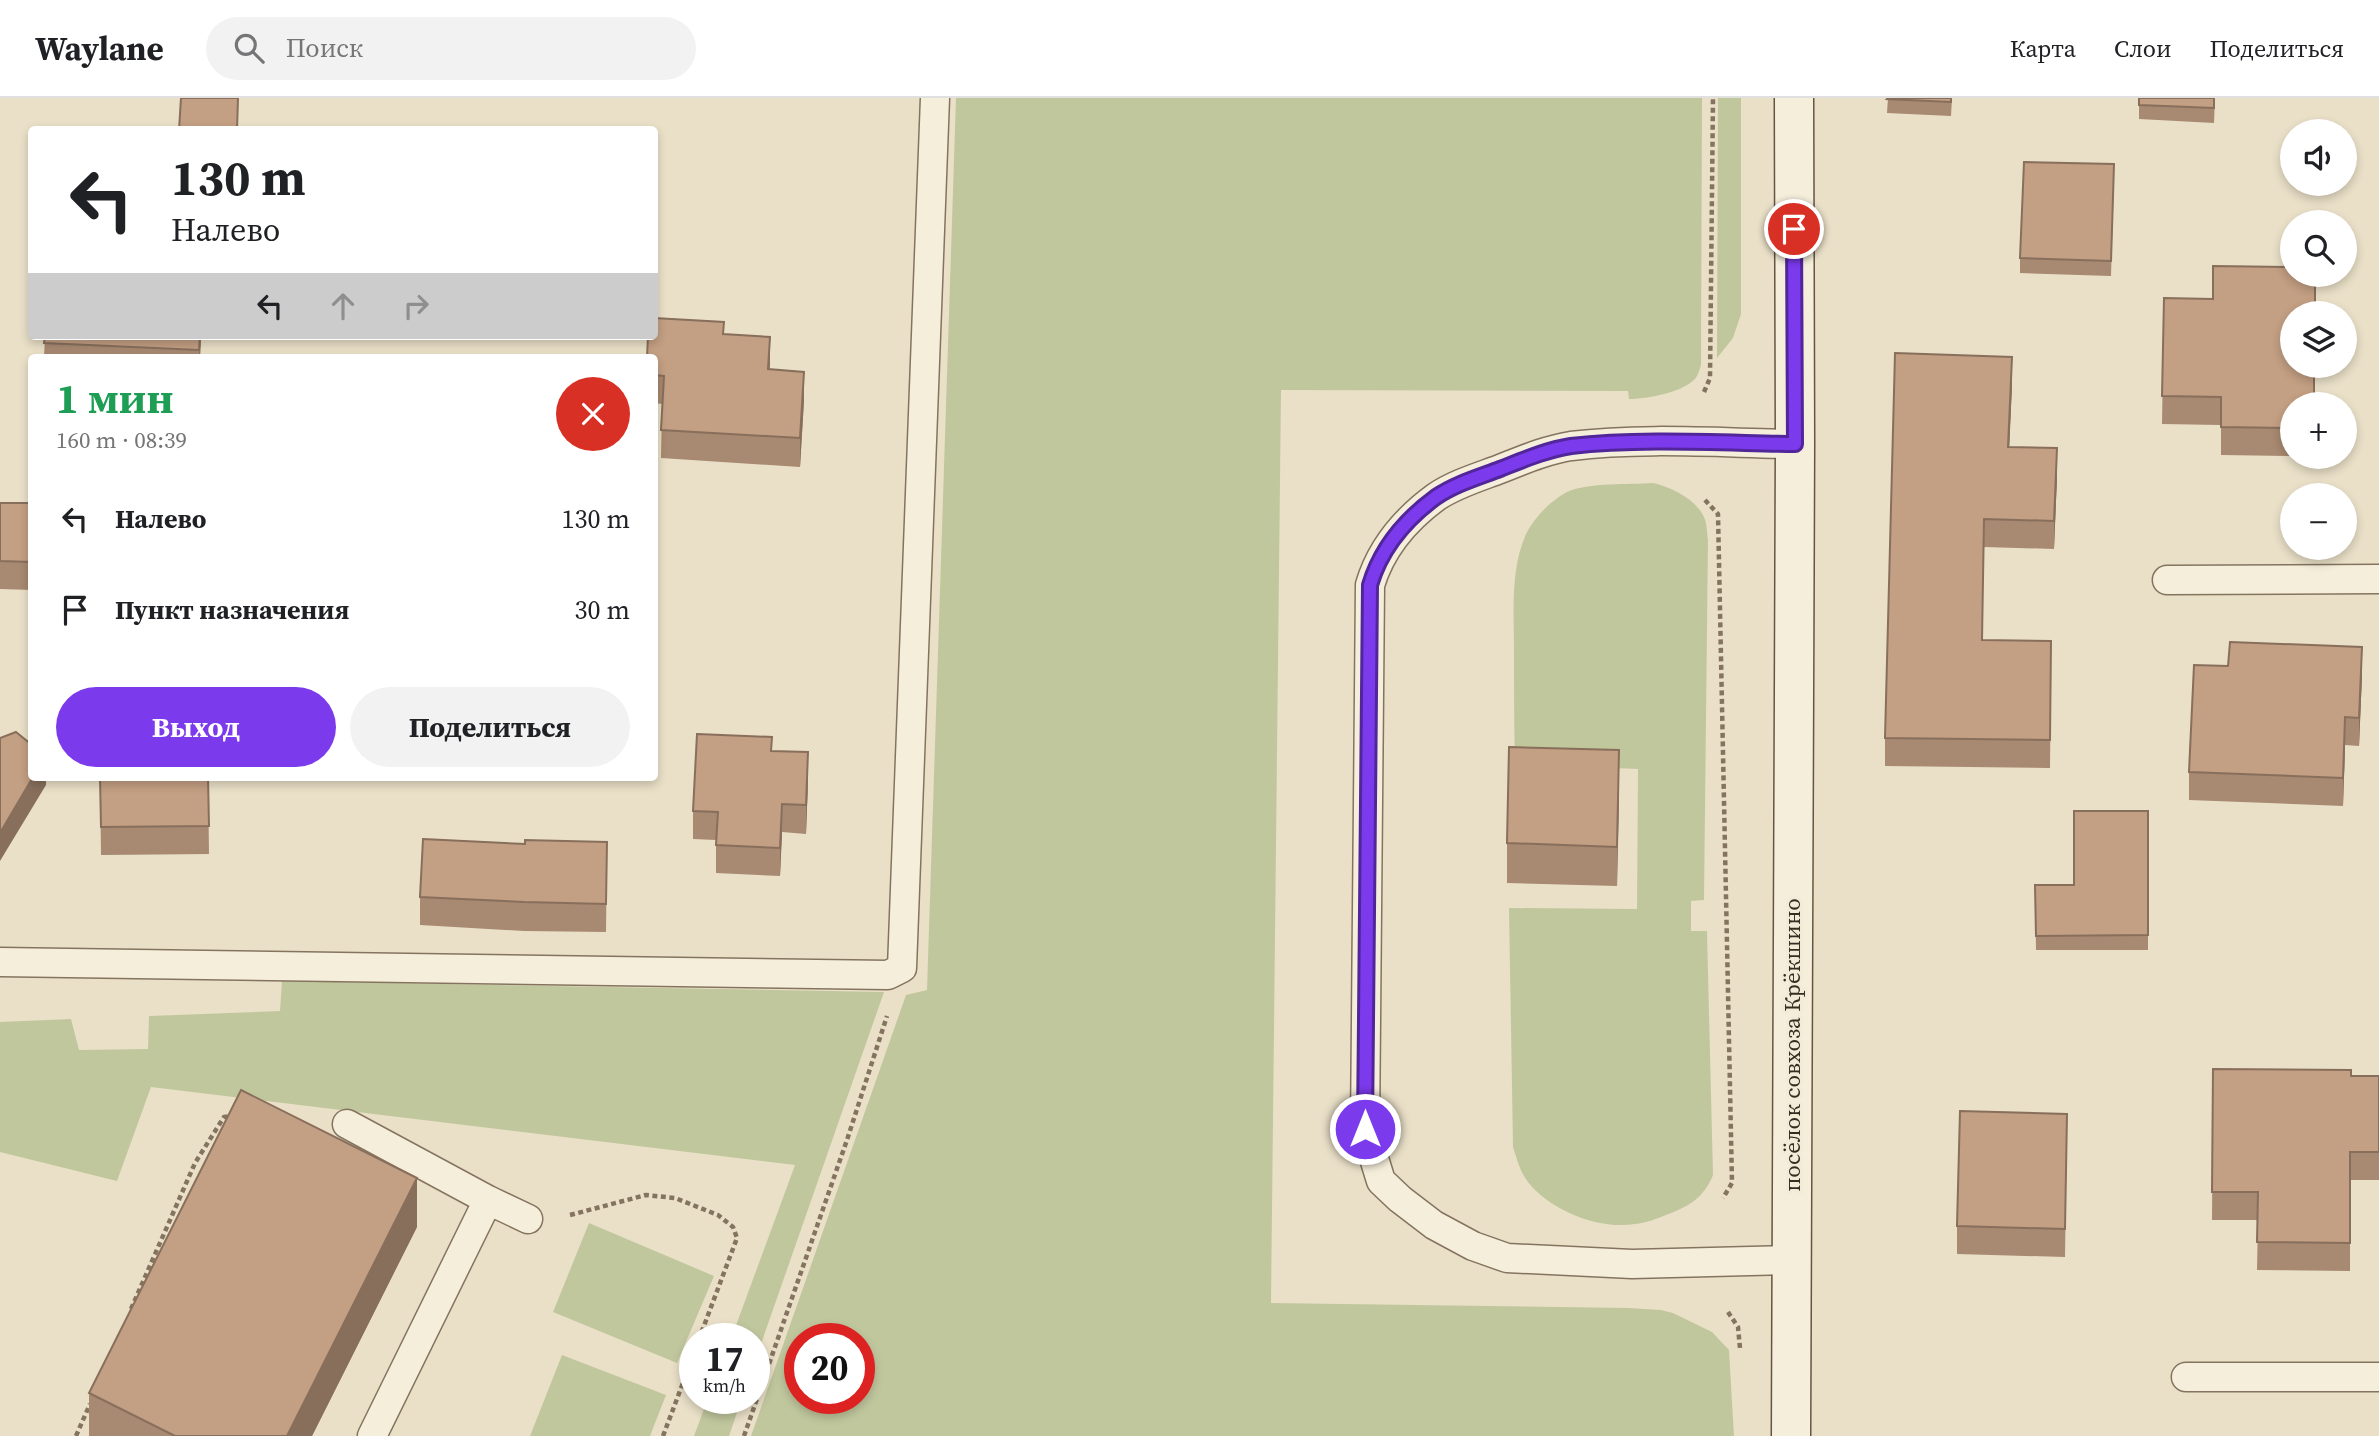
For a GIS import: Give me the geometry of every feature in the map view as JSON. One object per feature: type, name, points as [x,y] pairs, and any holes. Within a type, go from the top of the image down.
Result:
[{"type":"street","name":"посёлок совхоза Крёкшино","points":[[1791,1436],[1794,98]]},
{"type":"lane","points":[[0,961],[888,975],[902,968],[935,98]]},
{"type":"lane","points":[[1791,1260],[1623,1264],[1507,1258],[1489,1253],[1434,1225],[1381,1181],[1365,1129],[1370,585],[1380,558],[1395,535],[1437,496],[1540,453],[1570,446],[1630,443],[1795,444]]},
{"type":"lane","points":[[2167,580],[2379,579]]},
{"type":"lane","points":[[347,1124],[528,1219]]},
{"type":"lane","points":[[372,1436],[488,1200]]},
{"type":"lane","points":[[2186,1377],[2379,1377]]},
{"type":"path","points":[[1704,392],[1710,378],[1713,98]]},
{"type":"path","points":[[1705,500],[1718,514],[1732,1183],[1723,1198]]},
{"type":"path","points":[[744,1436],[847,1140],[902,968]]},
{"type":"path","points":[[130,1312],[195,1163],[224,1117],[235,1116]]},
{"type":"path","points":[[528,1219],[555,1222],[584,1211],[646,1195],[675,1198],[718,1215],[733,1227],[737,1238],[705,1323]]},
{"type":"path","points":[[663,1436],[679,1394]]},
{"type":"path","points":[[76,1436],[92,1399]]},
{"type":"green space","points":[[956,98],[1702,98],[1701,365],[1692,382],[1666,394],[1629,399],[1628,391],[1281,390],[1271,1303],[1629,1308],[1673,1313],[1712,1332],[1729,1350],[1734,1436],[751,1436],[759,1414],[770,1414],[770,1382],[784,1342],[784,1414],[875,1414],[875,1323],[791,1323],[906,995],[927,990]]},
{"type":"green space","points":[[1718,98],[1741,98],[1741,314],[1733,338],[1717,358]]},
{"type":"green space","points":[[1653,483],[1675,491],[1695,505],[1705,519],[1708,540],[1704,900],[1691,901],[1691,931],[1707,931],[1713,1175],[1700,1196],[1681,1209],[1647,1222],[1621,1225],[1591,1221],[1549,1202],[1525,1178],[1513,1147],[1509,908],[1637,909],[1638,769],[1515,764],[1514,592],[1517,562],[1526,534],[1538,516],[1555,500],[1567,492],[1586,487]]},
{"type":"green space","points":[[282,981],[884,992],[768,1323],[737,1323],[795,1165],[151,1087],[117,1181],[0,1152],[0,1022],[71,1019],[79,1050],[148,1049],[149,1016],[280,1011]]},
{"type":"green space","points":[[589,1223],[714,1276],[694,1323],[679,1323],[677,1363],[553,1312]]},
{"type":"green space","points":[[562,1355],[666,1395],[650,1436],[530,1436]]},
{"type":"green space","points":[[702,1414],[737,1414],[729,1436],[694,1436]]},
{"type":"building","points":[[181,98],[238,98],[237,126],[179,126]]},
{"type":"building","points":[[1951,98],[1951,102],[1887,99]]},
{"type":"building","points":[[2139,98],[2214,98],[2214,108],[2139,105]]},
{"type":"building","points":[[2024,162],[2114,164],[2111,261],[2020,258]]},
{"type":"building","points":[[2213,266],[2280,267],[2280,287],[2315,287],[2315,301],[2280,301],[2280,378],[2314,378],[2314,392],[2280,392],[2280,428],[2221,427],[2221,397],[2162,396],[2164,298],[2213,299]]},
{"type":"building","points":[[658,318],[724,322],[723,334],[770,337],[768,369],[804,372],[800,438],[661,430],[664,376],[658,375],[658,354],[647,354],[648,340],[658,340]]},
{"type":"building","points":[[44,340],[200,340],[199,350],[44,343]]},
{"type":"building","points":[[1895,353],[2012,357],[2008,447],[2057,448],[2054,521],[1984,519],[1982,640],[2051,641],[2050,740],[1885,738]]},
{"type":"building","points":[[0,503],[28,503],[28,562],[0,561]]},
{"type":"building","points":[[2230,642],[2362,647],[2359,718],[2345,717],[2343,778],[2189,772],[2194,665],[2228,666]]},
{"type":"building","points":[[16,732],[28,742],[28,781],[31,781],[0,833],[0,738]]},
{"type":"building","points":[[697,734],[772,737],[771,751],[808,752],[806,805],[782,804],[780,848],[716,845],[718,812],[693,811]]},
{"type":"building","points":[[1509,747],[1619,750],[1617,847],[1507,843]]},
{"type":"building","points":[[100,781],[208,781],[209,826],[101,827]]},
{"type":"building","points":[[2074,811],[2148,811],[2148,935],[2036,936],[2035,885],[2074,885]]},
{"type":"building","points":[[423,839],[525,844],[525,840],[607,842],[606,904],[420,897]]},
{"type":"building","points":[[2213,1069],[2351,1070],[2351,1076],[2379,1076],[2379,1152],[2350,1152],[2350,1243],[2257,1242],[2258,1192],[2212,1192]]},
{"type":"building","points":[[241,1090],[417,1178],[287,1436],[175,1436],[89,1393]]},
{"type":"building","points":[[1960,1111],[2067,1114],[2065,1229],[1957,1226]]},
{"type":"route","points":[[1365,1129],[1370,585],[1380,558],[1395,535],[1437,496],[1540,453],[1570,446],[1630,443],[1795,444],[1794,229]]}]
